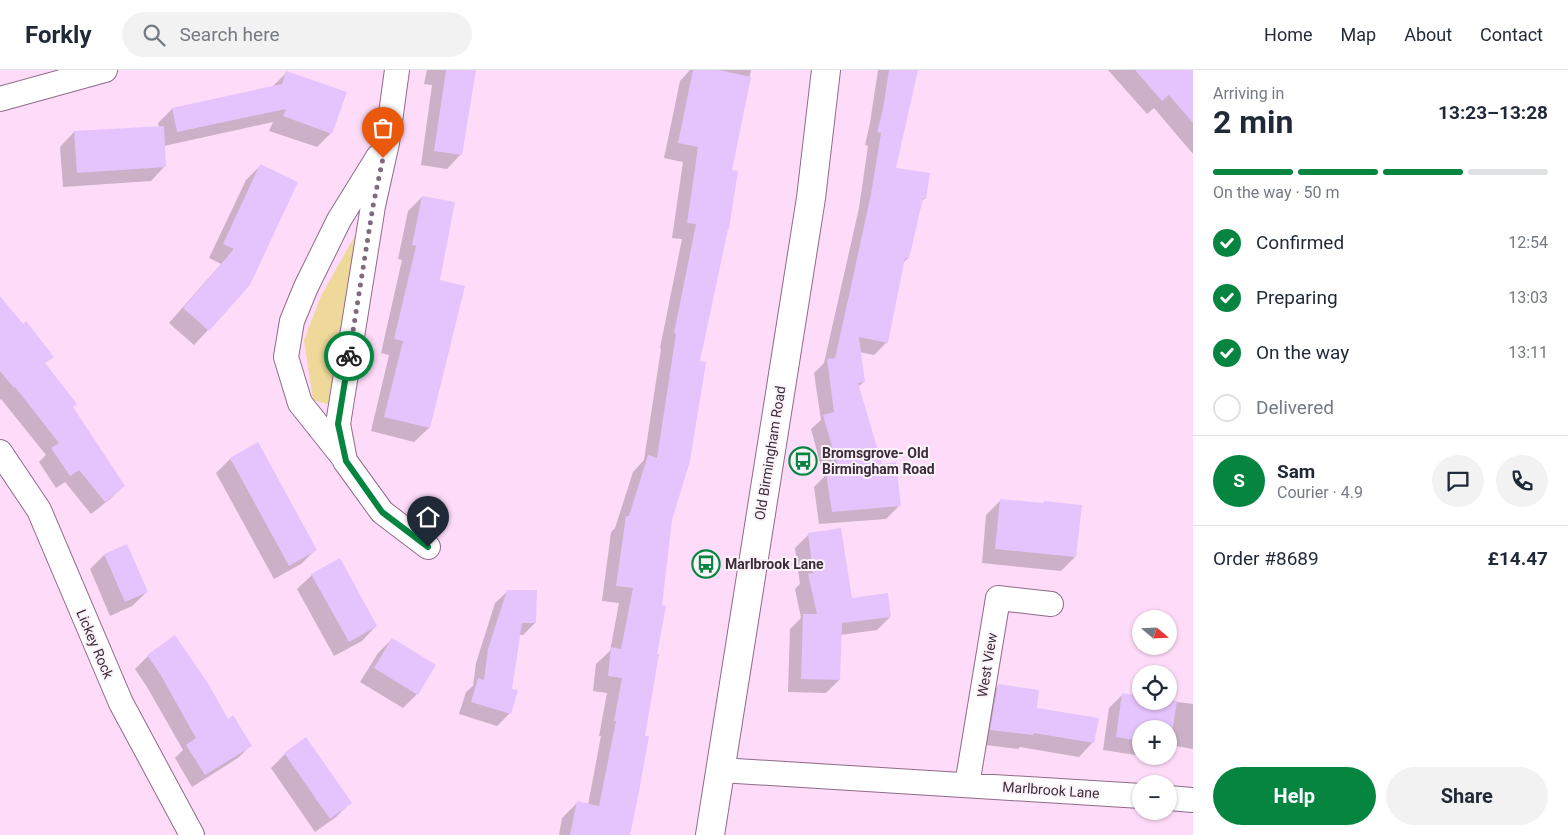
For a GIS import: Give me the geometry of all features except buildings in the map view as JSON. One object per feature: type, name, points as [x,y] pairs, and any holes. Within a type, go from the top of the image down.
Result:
[{"type":"main road","name":"Old Birmingham Road","points":[[710,835],[811,198],[826,70]]},
{"type":"street","points":[[0,99],[105,70]]},
{"type":"street","points":[[346,461],[338,424],[373,206],[387,143],[397,70]]},
{"type":"street","points":[[387,143],[339,220],[306,287],[292,321],[286,357],[300,403],[346,461],[382,512],[428,547]]},
{"type":"street","name":"Lickey Rock","points":[[0,452],[39,510],[120,703],[192,835]]},
{"type":"street","name":"West View","points":[[967,785],[998,598],[1052,604]]},
{"type":"street","name":"Marlbrook Lane","points":[[720,770],[1132,795]]},
{"type":"street","points":[[1177,799],[1193,800]]},
{"type":"shaded area","points":[[357,232],[331,405],[313,400],[304,340],[321,296]]},
{"type":"way so far","points":[[349,356],[373,206],[383,158]]},
{"type":"place","name":"Bromsgrove- Old Birmingham Road","points":[[803,461]]},
{"type":"place","name":"Marlbrook Lane","points":[[706,564]]},
{"type":"route","points":[[349,356],[338,424],[346,461],[382,512],[428,547]]}]
